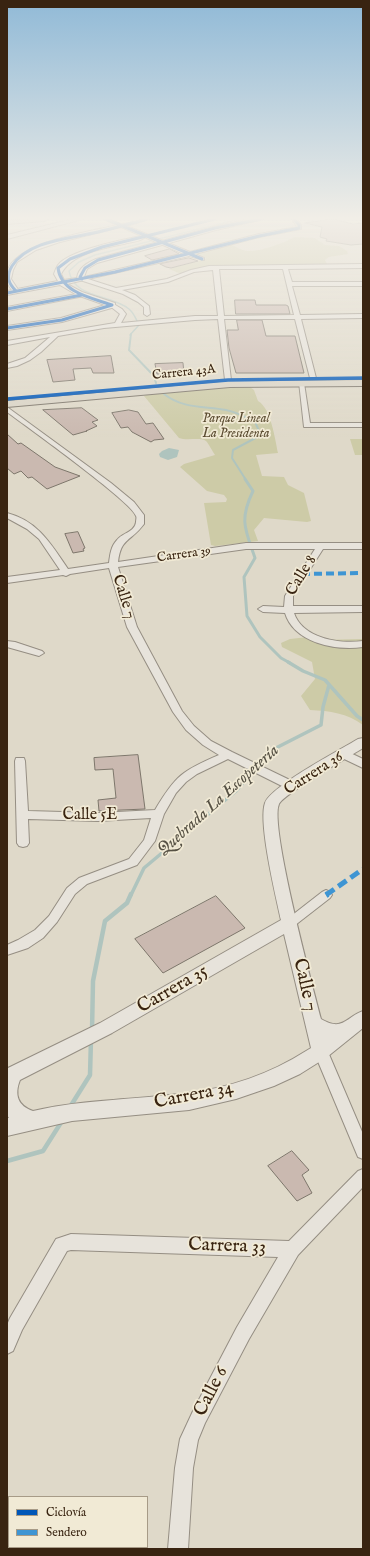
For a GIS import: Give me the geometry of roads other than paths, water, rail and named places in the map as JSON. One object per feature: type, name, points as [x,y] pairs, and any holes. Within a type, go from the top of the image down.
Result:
[{"type":"main road","name":"Carrera 43A","points":[[7,399],[228,380],[363,378]]},
{"type":"main road","name":"Carrera 43A","points":[[7,404],[230,384],[363,383]]},
{"type":"street","points":[[78,292],[82,295],[112,305],[120,310],[123,314],[117,325]]},
{"type":"street","points":[[124,292],[133,296],[145,305],[147,307],[147,314]]},
{"type":"street","points":[[218,292],[228,380]]},
{"type":"street","points":[[292,292],[313,378]]},
{"type":"street","points":[[7,309],[82,295]]},
{"type":"street","points":[[7,328],[62,320],[112,305]]},
{"type":"street","points":[[7,344],[125,324],[221,317],[363,316]]},
{"type":"street","points":[[7,366],[28,360],[56,335]]},
{"type":"street","points":[[301,383],[307,424]]},
{"type":"street","name":"Calle 7","points":[[7,410],[108,485],[131,504],[140,515],[140,524],[137,528],[133,533],[120,541],[115,552],[113,566],[132,627],[178,712],[190,728],[208,743],[228,755],[292,786]]},
{"type":"street","points":[[307,424],[363,422]]},
{"type":"street","points":[[307,424],[363,425]]},
{"type":"street","points":[[7,515],[30,527],[42,537],[66,573]]},
{"type":"street","name":"Carrera 39","points":[[7,580],[66,573],[249,546],[363,546]]},
{"type":"street","name":"Calle 8","points":[[320,546],[289,596],[287,603],[291,617],[306,632],[331,643],[342,646],[363,644]]},
{"type":"street","points":[[263,609],[363,609]]},
{"type":"street","points":[[7,644],[12,644],[39,653]]},
{"type":"street","name":"Carrera 36","points":[[270,810],[273,802],[292,786],[363,742]]},
{"type":"street","points":[[344,754],[363,764]]},
{"type":"street","points":[[7,950],[23,944],[39,934],[53,919],[71,892],[83,881],[134,862],[149,841],[158,814],[172,790],[193,771],[228,755]]},
{"type":"street","points":[[20,761],[22,843]]},
{"type":"street","name":"Calle 7","points":[[270,810],[272,831],[290,922],[321,1052],[363,1152]]},
{"type":"street","name":"Calle 5E","points":[[22,815],[98,817],[158,814]]},
{"type":"street","name":"Carrera 35","points":[[11,1076],[106,1028],[290,922],[326,895]]},
{"type":"street","name":"Carrera 34","points":[[7,1127],[80,1111],[176,1103],[223,1094],[273,1077],[294,1068],[321,1052],[363,1018]]},
{"type":"street","points":[[314,1023],[321,1028],[331,1031],[348,1030]]},
{"type":"street","points":[[11,1076],[8,1088],[9,1103],[14,1111],[23,1117],[39,1119]]},
{"type":"street","points":[[292,1249],[363,1176]]},
{"type":"street","name":"Carrera 33","points":[[7,1345],[16,1324],[62,1245],[71,1242],[292,1249]]},
{"type":"street","name":"Calle 6","points":[[178,1549],[184,1468],[188,1439],[243,1333],[292,1249]]},
{"type":"water","points":[[169,448],[179,450],[177,457],[168,460],[160,457],[159,454],[162,451]]},
{"type":"waterway","points":[[86,292],[121,304],[129,309],[135,316],[139,325],[130,335]]},
{"type":"waterway","points":[[131,334],[129,350],[154,376],[156,383]]},
{"type":"waterway","points":[[164,394],[171,399],[186,405],[230,411],[255,422],[261,435],[233,450],[232,458],[246,480]]},
{"type":"waterway","points":[[245,479],[253,491],[246,510],[245,524],[248,539],[255,558],[244,577],[247,616],[260,637],[281,658],[290,663]]},
{"type":"waterway","name":"Quebrada La Escopetería","points":[[288,662],[303,671],[325,680],[357,716],[363,720]]},
{"type":"waterway","name":"Quebrada La Escopetería","points":[[131,895],[144,868],[236,791],[270,751],[321,725],[323,707],[329,685]]},
{"type":"waterway","name":"Quebrada La Escopetería","points":[[92,1031],[93,981],[105,921],[127,903],[131,894]]},
{"type":"waterway","name":"Quebrada La Escopetería","points":[[70,1107],[90,1075],[91,1039]]},
{"type":"waterway","name":"Quebrada La Escopetería","points":[[7,1161],[43,1151],[62,1121]]},
{"type":"park label","name":"Parque Lineal La Presidenta","points":[[236,426]]}]
